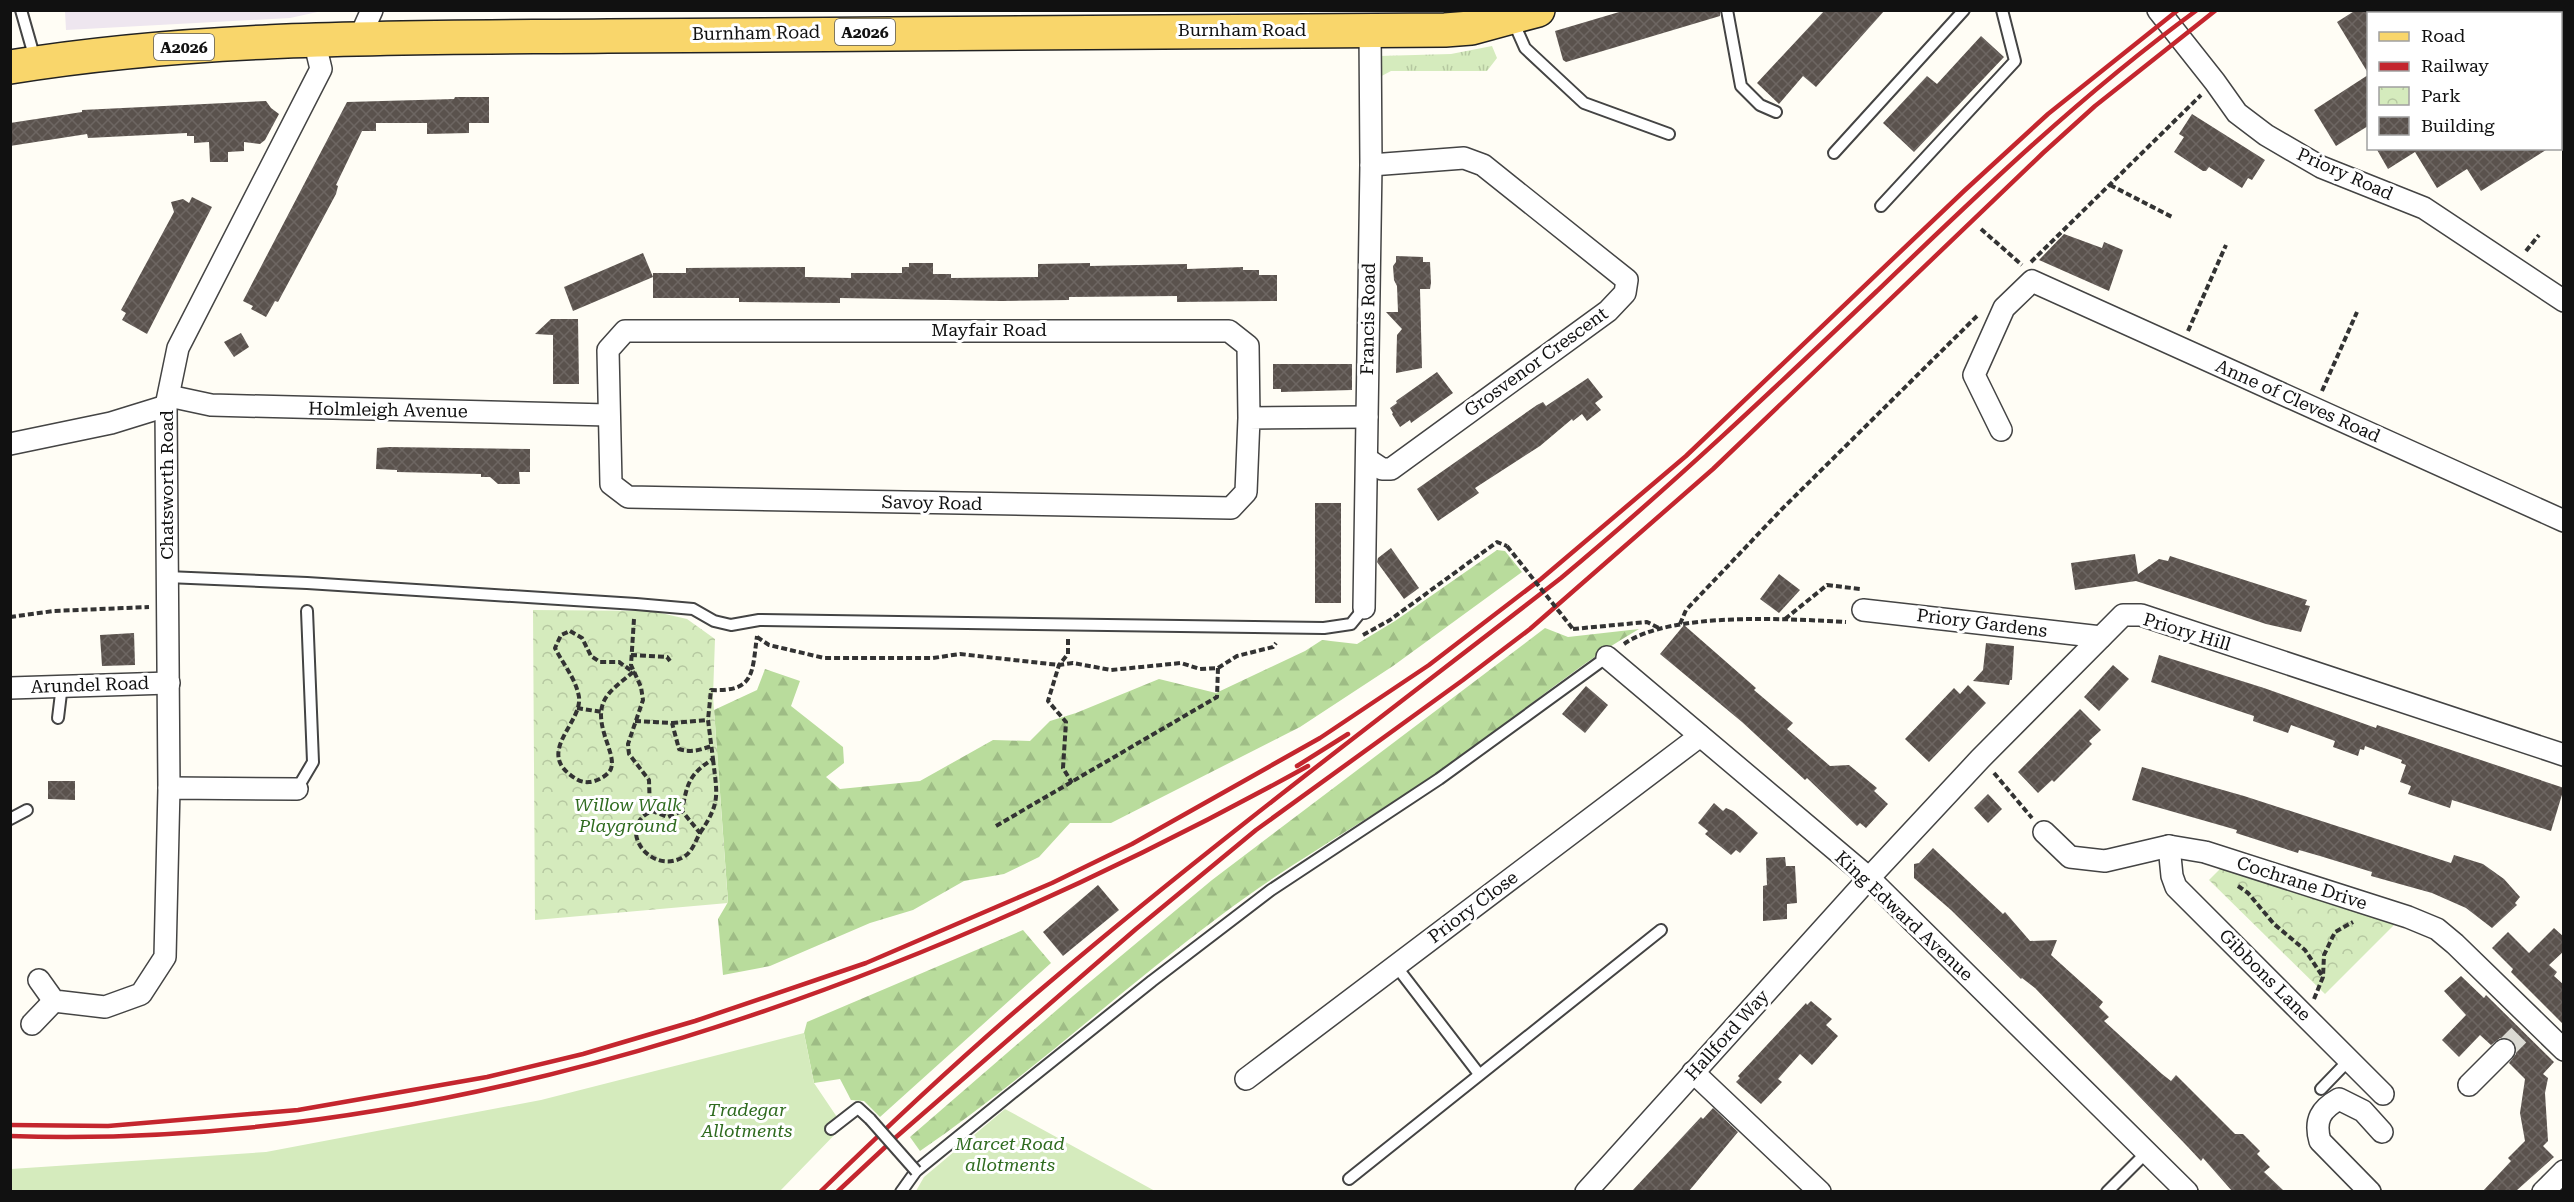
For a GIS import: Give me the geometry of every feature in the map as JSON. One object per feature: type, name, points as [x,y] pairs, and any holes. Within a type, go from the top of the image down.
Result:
[{"type":"main road","name":"Burnham Road","points":[[23,65],[211,45],[314,39],[366,25],[850,32],[1370,29],[1471,28],[1525,14]]},
{"type":"street","name":"Priory Road","points":[[2158,10],[2216,81],[2237,113],[2266,135],[2321,168],[2424,208],[2564,301]]},
{"type":"street","name":"Francis Road","points":[[1364,608],[1371,165],[1370,29]]},
{"type":"street","name":"Chatsworth Road","points":[[54,1001],[105,1006],[141,994],[165,957],[169,788],[168,401],[178,348],[321,69],[314,39]]},
{"type":"street","name":"Grosvenor Crescent","points":[[1366,459],[1382,469],[1391,469],[1608,311],[1625,292],[1627,280],[1483,165],[1464,158],[1371,165]]},
{"type":"street","name":"Anne of Cleves Road","points":[[2001,430],[1974,375],[2004,308],[2032,281],[2564,521]]},
{"type":"street","name":"Mayfair Road","points":[[608,415],[608,350],[625,331],[1017,329],[1229,331],[1248,346],[1249,418]]},
{"type":"street","name":"Holmleigh Avenue","points":[[168,401],[211,405],[608,415]]},
{"type":"street","points":[[10,444],[111,423],[168,401]]},
{"type":"street","name":"Savoy Road","points":[[608,415],[611,484],[628,497],[1231,508],[1246,492],[1249,418]]},
{"type":"street","points":[[1249,418],[1367,417]]},
{"type":"street","name":"Priory Gardens","points":[[1863,610],[2101,637]]},
{"type":"street","name":"Priory Hill","points":[[1869,878],[1980,759],[2122,615],[2141,615],[2564,755]]},
{"type":"street","name":"King Edward Avenue","points":[[1607,657],[1869,878],[2187,1191]]},
{"type":"street","name":"Arundel Road","points":[[10,688],[169,683]]},
{"type":"street","name":"Priory Close","points":[[1246,1079],[1700,736]]},
{"type":"street","points":[[169,788],[297,789]]},
{"type":"street","name":"Cochrane Drive","points":[[2044,832],[2070,857],[2105,861],[2169,846],[2205,852],[2408,917],[2438,929],[2455,944],[2526,1028],[2564,1050]]},
{"type":"street","name":"Gibbons Lane","points":[[2169,846],[2172,876],[2176,887],[2383,1094]]},
{"type":"street","name":"Hallford Way","points":[[1586,1191],[1869,878]]},
{"type":"street","points":[[32,1024],[54,1001],[39,980]]},
{"type":"street","points":[[2469,1085],[2504,1050]]},
{"type":"street","points":[[1693,1072],[1820,1191]]},
{"type":"street","points":[[2370,1191],[2320,1140],[2316,1129],[2318,1117],[2328,1105],[2339,1099],[2363,1111],[2382,1132]]},
{"type":"street","points":[[2543,1191],[2564,1171]]},
{"type":"lane","points":[[21,10],[23,65]]},
{"type":"lane","points":[[1834,153],[1964,10]]},
{"type":"lane","points":[[1881,206],[2015,61],[2002,10]]},
{"type":"lane","points":[[1727,11],[1741,86],[1760,105],[1776,112]]},
{"type":"lane","points":[[1525,14],[1526,48],[1584,103],[1669,134]]},
{"type":"lane","points":[[167,577],[307,583],[636,604],[693,609],[714,621],[730,625],[759,620],[1324,628],[1351,624],[1364,608]]},
{"type":"lane","points":[[297,789],[313,762],[307,610]]},
{"type":"lane","points":[[901,1191],[916,1171],[1143,988],[1271,890],[1439,779],[1607,657]]},
{"type":"lane","points":[[58,718],[62,685]]},
{"type":"lane","points":[[10,819],[27,810]]},
{"type":"lane","points":[[1349,1179],[1661,930]]},
{"type":"lane","points":[[1396,966],[1479,1074]]},
{"type":"lane","points":[[2321,1089],[2349,1060]]},
{"type":"lane","points":[[831,1129],[858,1108],[916,1171]]},
{"type":"lane","points":[[2106,1191],[2147,1152]]},
{"type":"path","points":[[1981,229],[2026,267],[2216,81]]},
{"type":"path","points":[[2110,185],[2174,218]]},
{"type":"path","points":[[2530,248],[2539,235]]},
{"type":"path","points":[[2180,348],[2226,245]]},
{"type":"path","points":[[1680,624],[1686,610],[1782,509],[1984,309]]},
{"type":"path","points":[[2315,409],[2357,312]]},
{"type":"path","points":[[1351,624],[1355,624],[1359,637],[1390,620],[1497,543],[1507,546],[1573,628],[1647,622],[1659,628]]},
{"type":"path","points":[[1607,657],[1629,640],[1659,628],[1680,624],[1785,619],[1862,622],[1863,589],[1827,585],[1785,619]]},
{"type":"path","points":[[636,604],[633,672],[641,687],[643,700],[628,744],[629,754],[649,780],[650,812]]},
{"type":"path","points":[[10,617],[54,611],[167,606]]},
{"type":"path","points":[[650,812],[640,820],[637,844],[644,854],[655,859],[677,859],[687,856],[713,814],[717,801],[708,720],[711,690],[727,691],[739,688],[749,678],[759,620]]},
{"type":"path","points":[[1068,623],[1068,654],[1059,665],[1048,701],[1066,722],[1063,768],[1072,783]]},
{"type":"path","points":[[757,637],[769,645],[824,658],[933,658],[960,654],[1059,665],[1073,663],[1111,670],[1181,663],[1200,669],[1218,668],[1237,656],[1273,648],[1280,638],[1281,627]]},
{"type":"path","points":[[570,632],[577,633],[591,656],[600,662],[619,662],[633,672],[604,701],[601,725],[612,754],[613,764],[609,772],[599,779],[589,782],[580,781],[564,770],[559,753],[560,744],[577,708],[579,698],[577,688],[555,648],[561,635],[570,632]]},
{"type":"path","points":[[632,656],[667,657],[670,661]]},
{"type":"path","points":[[996,826],[1217,696],[1218,668]]},
{"type":"path","points":[[577,708],[602,712]]},
{"type":"path","points":[[635,721],[672,723],[708,720]]},
{"type":"path","points":[[672,723],[679,749],[693,752],[711,746]]},
{"type":"path","points":[[682,811],[689,780],[699,768],[713,759]]},
{"type":"path","points":[[1980,759],[2044,832]]},
{"type":"path","points":[[650,812],[668,817],[682,811]]},
{"type":"path","points":[[682,811],[700,833]]},
{"type":"path","points":[[2231,881],[2248,893],[2274,924],[2305,950],[2323,977]]},
{"type":"path","points":[[2307,1018],[2323,977],[2324,955],[2335,932],[2353,922]]},
{"type":"shaded area","points":[[65,10],[322,11],[290,18],[66,30]]},
{"type":"green space","points":[[1492,46],[1497,58],[1487,71],[1391,71],[1376,79],[1379,56],[1451,54]]},
{"type":"green space","points":[[1497,550],[1505,551],[1522,572],[1393,666],[1300,727],[1111,823],[1070,823],[1039,857],[1004,874],[964,881],[913,910],[870,923],[770,966],[723,975],[718,919],[728,902],[714,710],[757,690],[765,669],[800,681],[791,706],[843,747],[844,763],[826,777],[840,789],[920,781],[993,740],[1030,741],[1050,721],[1076,713],[1159,679],[1216,693],[1305,651],[1322,640],[1357,644],[1395,621]]},
{"type":"green space","name":"Willow Walk Playground","points":[[533,610],[652,611],[687,619],[715,639],[713,696],[728,903],[535,920]]},
{"type":"green space","points":[[1545,628],[1568,637],[1639,629],[1589,661],[1443,769],[1247,896],[1182,945],[997,1095],[920,1151],[910,1137],[1073,996],[1212,880]]},
{"type":"green space","points":[[2226,863],[2398,921],[2325,994],[2209,880]]},
{"type":"green space","points":[[1023,930],[1051,963],[880,1117],[864,1101],[851,1100],[840,1079],[814,1083],[804,1033],[807,1022]]},
{"type":"green space","name":"Tradegar Allotments","points":[[804,1033],[814,1083],[843,1126],[780,1191],[11,1192],[11,1169],[266,1152],[541,1100]]},
{"type":"green space","name":"Marcet Road allotments","points":[[1005,1109],[1155,1191],[916,1191],[924,1177]]},
{"type":"building","points":[[1626,10],[1720,10],[1720,16],[1566,62],[1563,60],[1555,31]]},
{"type":"building","points":[[1825,10],[1885,10],[1816,87],[1803,76],[1779,104],[1757,83]]},
{"type":"building","points":[[2356,10],[2368,10],[2367,71],[2337,22]]},
{"type":"building","points":[[1981,36],[2004,57],[1914,152],[1883,123],[1927,76],[1937,84]]},
{"type":"building","points":[[2367,76],[2367,127],[2336,146],[2314,110]]},
{"type":"building","points":[[455,97],[489,97],[489,123],[469,123],[469,133],[427,134],[427,123],[376,123],[376,131],[362,131],[336,185],[338,186],[336,194],[278,302],[275,301],[266,317],[251,309],[253,306],[243,301],[347,102],[454,99]]},
{"type":"building","points":[[266,101],[279,114],[265,140],[260,144],[244,142],[244,151],[228,152],[228,162],[210,162],[209,142],[194,143],[194,136],[187,136],[187,133],[88,138],[87,134],[10,146],[10,123],[82,112],[82,110]]},
{"type":"building","points":[[2192,114],[2265,160],[2252,180],[2248,178],[2242,188],[2209,167],[2203,171],[2174,152],[2184,137],[2179,134]]},
{"type":"building","points":[[2377,150],[2546,150],[2481,191],[2467,169],[2437,188],[2415,152],[2388,169]]},
{"type":"building","points":[[192,197],[212,207],[147,334],[122,320],[126,313],[121,310],[174,212],[171,202],[183,199],[189,203]]},
{"type":"building","points":[[2064,234],[2102,248],[2104,242],[2123,250],[2109,291],[2039,260]]},
{"type":"building","points":[[643,253],[653,277],[573,311],[564,287]]},
{"type":"building","points":[[1396,256],[1423,257],[1423,262],[1430,262],[1431,283],[1430,289],[1420,289],[1422,368],[1396,373],[1397,335],[1402,329],[1386,312],[1398,312],[1397,286],[1393,266]]},
{"type":"building","points":[[909,263],[933,263],[933,274],[951,274],[951,278],[1038,277],[1038,264],[1090,263],[1090,266],[1187,264],[1187,269],[1243,267],[1243,270],[1259,270],[1259,275],[1277,275],[1277,301],[1177,302],[1177,296],[1069,297],[1069,300],[1002,301],[840,298],[840,303],[739,302],[739,298],[653,298],[653,273],[686,273],[686,268],[805,267],[805,277],[851,278],[851,273],[902,273],[902,267],[909,267]]},
{"type":"building","points":[[551,319],[578,319],[579,384],[553,384],[553,335],[535,334]]},
{"type":"building","points":[[241,333],[249,347],[234,357],[224,342]]},
{"type":"building","points":[[1273,364],[1352,364],[1352,390],[1281,392],[1281,389],[1273,389]]},
{"type":"building","points":[[1437,372],[1453,393],[1411,423],[1410,420],[1400,427],[1390,408],[1397,403],[1396,401]]},
{"type":"building","points":[[1588,378],[1603,397],[1595,403],[1601,410],[1587,421],[1582,414],[1573,421],[1572,419],[1540,446],[1475,488],[1479,493],[1438,521],[1417,489],[1537,405],[1543,402],[1546,406]]},
{"type":"building","points":[[377,448],[530,449],[530,472],[519,472],[520,484],[498,484],[490,477],[481,477],[481,474],[397,472],[397,470],[376,469]]},
{"type":"building","points":[[1315,503],[1341,503],[1341,603],[1315,603]]},
{"type":"building","points":[[1391,548],[1419,588],[1404,599],[1377,562],[1378,558]]},
{"type":"building","points":[[2135,554],[2138,574],[2159,559],[2168,561],[2170,556],[2307,600],[2305,605],[2310,606],[2301,632],[2266,624],[2136,581],[2075,590],[2071,563]]},
{"type":"building","points":[[1779,574],[1800,590],[1779,613],[1760,599]]},
{"type":"building","points":[[1684,625],[1793,723],[1787,729],[1830,766],[1849,765],[1877,788],[1874,791],[1888,804],[1866,828],[1860,823],[1857,826],[1807,778],[1805,780],[1742,722],[1660,654]]},
{"type":"building","points":[[134,633],[135,665],[102,666],[100,635]]},
{"type":"building","points":[[1986,643],[2014,646],[2012,680],[2009,685],[1973,681],[1983,670]]},
{"type":"building","points":[[2159,655],[2564,788],[2551,831],[2452,800],[2450,808],[2408,794],[2411,786],[2400,782],[2406,765],[2401,763],[2402,760],[2365,746],[2364,750],[2360,749],[2358,756],[2333,747],[2335,741],[2291,725],[2288,733],[2253,721],[2254,716],[2151,682]]},
{"type":"building","points":[[2113,665],[2129,679],[2099,711],[2084,697]]},
{"type":"building","points":[[1968,685],[1986,703],[1929,762],[1905,739],[1954,688],[1960,694]]},
{"type":"building","points":[[1586,686],[1608,705],[1585,733],[1562,714]]},
{"type":"building","points":[[2080,709],[2101,730],[2089,741],[2092,744],[2054,782],[2052,780],[2038,793],[2018,772]]},
{"type":"building","points":[[2142,767],[2244,796],[2451,863],[2454,855],[2483,864],[2504,879],[2520,897],[2515,903],[2517,905],[2492,928],[2466,908],[2432,893],[2371,876],[2372,872],[2320,856],[2299,850],[2298,853],[2236,833],[2237,830],[2132,800]]},
{"type":"building","points":[[48,781],[75,781],[75,800],[48,799]]},
{"type":"building","points":[[1988,794],[2002,809],[1988,823],[1974,808]]},
{"type":"building","points":[[1714,803],[1723,811],[1726,808],[1733,811],[1758,833],[1740,853],[1736,850],[1731,855],[1705,834],[1708,831],[1698,823]]},
{"type":"building","points":[[1933,848],[2003,914],[2005,912],[2030,941],[2057,940],[2051,955],[2103,1002],[2099,1007],[2109,1017],[2104,1021],[2171,1081],[2176,1075],[2235,1134],[2243,1134],[2260,1151],[2257,1154],[2270,1167],[2264,1172],[2284,1191],[2232,1191],[2203,1158],[2201,1161],[2035,988],[2021,979],[1951,910],[1914,878],[1914,864],[1919,863]]},
{"type":"building","points":[[1785,857],[1786,866],[1795,866],[1797,903],[1787,904],[1787,919],[1763,921],[1763,886],[1767,885],[1766,858]]},
{"type":"building","points":[[1098,885],[1119,910],[1063,956],[1043,932]]},
{"type":"building","points":[[2554,928],[2564,937],[2564,951],[2549,965],[2557,972],[2554,976],[2564,985],[2564,1025],[2511,972],[2513,969],[2492,948],[2508,932],[2529,953]]},
{"type":"building","points":[[2461,976],[2484,998],[2486,995],[2554,1062],[2543,1074],[2548,1078],[2545,1093],[2548,1141],[2543,1146],[2554,1157],[2516,1191],[2483,1191],[2511,1161],[2508,1158],[2525,1141],[2520,1113],[2525,1079],[2509,1063],[2516,1054],[2516,1047],[2508,1038],[2500,1038],[2491,1045],[2480,1035],[2459,1057],[2442,1040],[2466,1015],[2444,991]]},
{"type":"building","points":[[1811,1001],[1832,1019],[1826,1025],[1838,1036],[1812,1065],[1800,1054],[1778,1079],[1782,1082],[1761,1104],[1736,1082],[1740,1078],[1738,1076],[1806,1003],[1807,1005]]},
{"type":"building","points":[[1713,1108],[1738,1132],[1689,1191],[1632,1191],[1701,1117],[1703,1119]]},
{"type":"tunnel","points":[[2504,1050],[2520,1034]]},
{"type":"railway","points":[[10,1125],[108,1126],[298,1110],[487,1077],[583,1054],[695,1021],[866,963],[1052,883],[1132,844],[1320,738],[1429,665],[1541,579],[1686,456],[2048,114],[2178,10]]},
{"type":"railway","points":[[820,1192],[963,1057],[1114,928],[1602,544],[1760,401],[2032,145],[2154,42],[2197,10]]},
{"type":"railway","points":[[837,1192],[895,1138],[1136,929],[1256,830],[1530,629],[1713,469],[2095,106],[2216,10]]},
{"type":"railway","points":[[1297,766],[1348,734]]},
{"type":"railway","points":[[10,1136],[180,1133],[349,1115],[517,1082],[683,1038],[845,982],[1004,917],[1159,845],[1308,766]]}]
